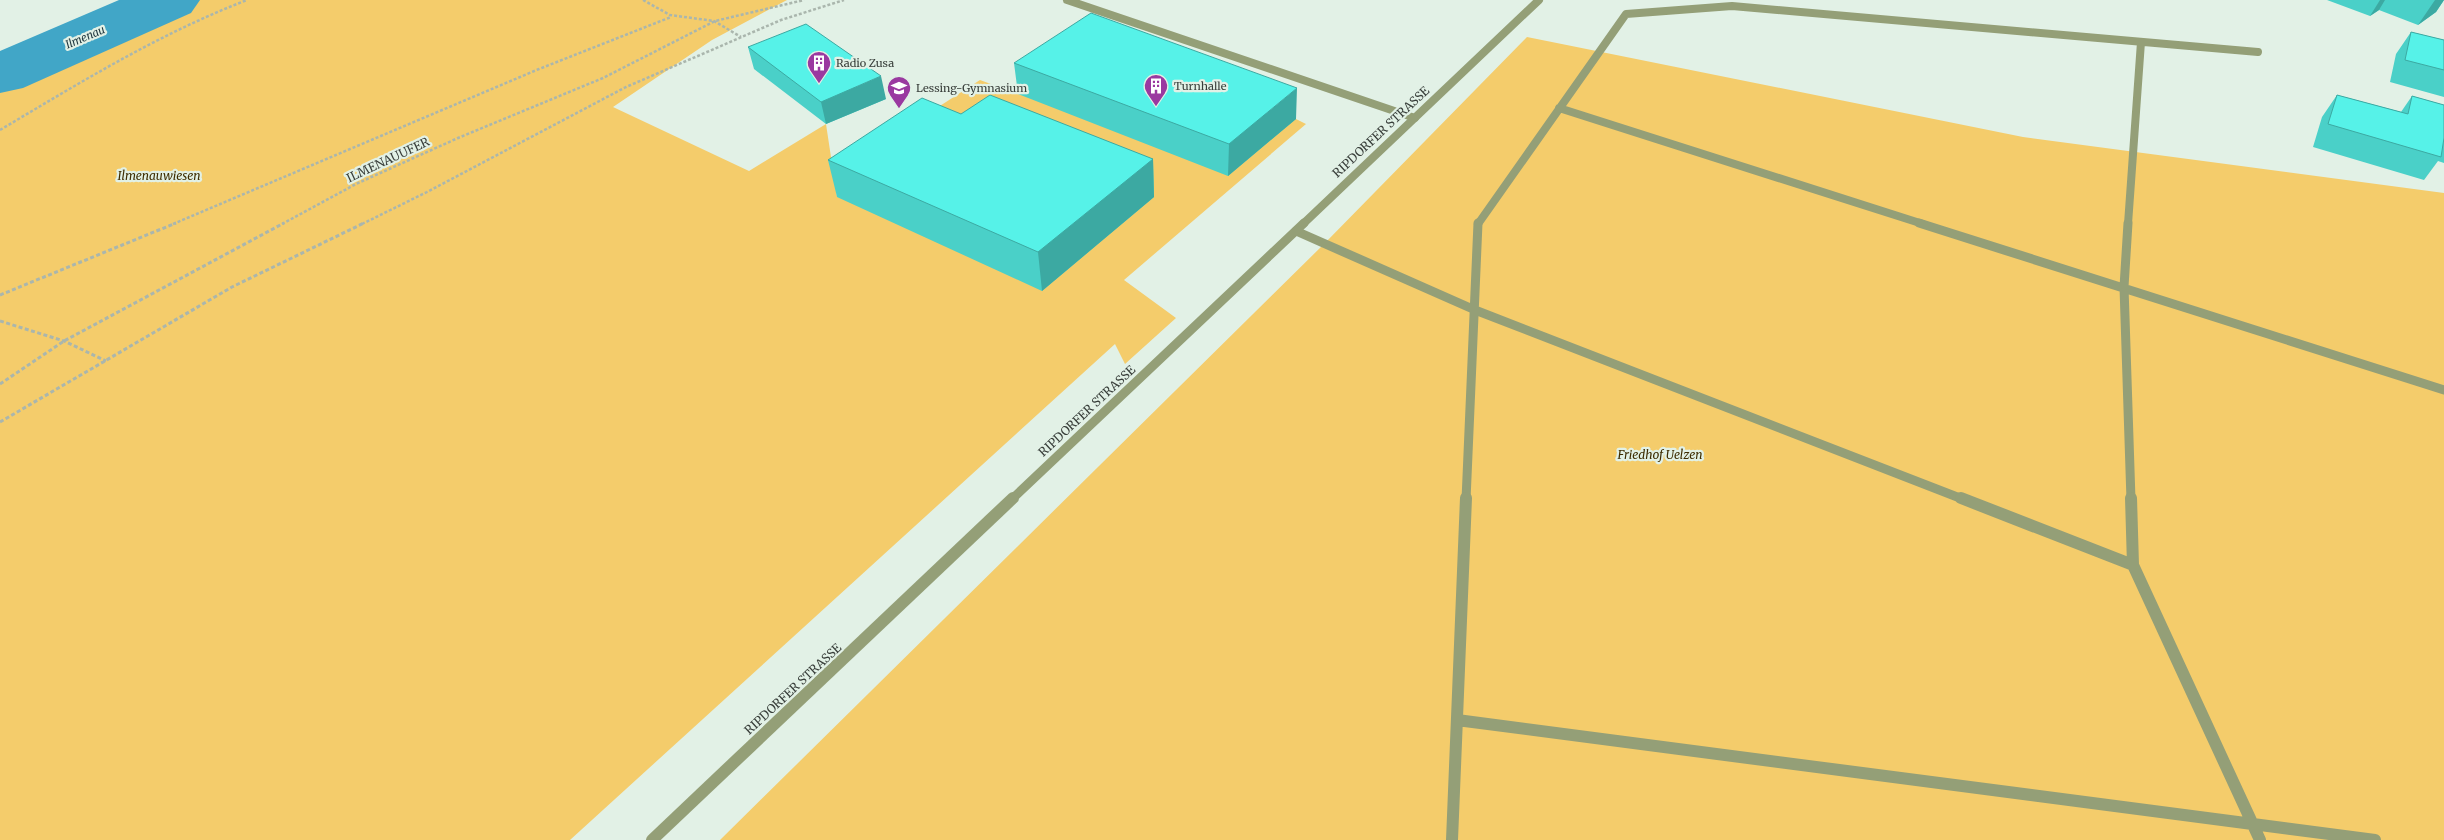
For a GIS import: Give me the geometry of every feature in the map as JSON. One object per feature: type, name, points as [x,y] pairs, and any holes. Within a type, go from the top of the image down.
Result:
[{"type":"street","points":[[1067,0],[1415,118]]},
{"type":"street","name":"RIPDORFER STRASSE","points":[[652,840],[1539,0]]},
{"type":"street","points":[[1452,840],[1478,224],[1626,14],[1732,6],[2258,52]]},
{"type":"street","points":[[2141,42],[2124,288],[2133,565],[2260,840]]},
{"type":"street","points":[[1559,108],[2444,390]]},
{"type":"street","points":[[1296,231],[1475,310],[2133,565]]},
{"type":"street","points":[[1457,720],[2253,822],[2375,840]]},
{"type":"path","points":[[0,130],[164,34],[247,0]]},
{"type":"path","points":[[643,0],[653,8],[671,17],[715,22],[742,37]]},
{"type":"path","name":"ILMENAUUFER","points":[[0,384],[64,341],[356,184],[458,138],[603,78],[715,22],[804,0]]},
{"type":"path","points":[[0,422],[232,287],[427,192],[626,87],[781,20],[844,0]]},
{"type":"path","points":[[0,295],[278,181],[539,68],[671,17]]},
{"type":"path","points":[[0,321],[64,341],[106,361]]},
{"type":"green space","name":"Ilmenauwiesen","points":[[170,0],[787,0],[712,40],[613,107],[749,171],[826,124],[837,197],[912,124],[980,80],[1018,94],[1296,119],[1306,124],[1124,280],[1176,318],[1125,364],[1115,344],[570,840],[0,840],[0,74]]},
{"type":"green space","name":"Friedhof Uelzen","points":[[1527,37],[2023,137],[2444,193],[2444,840],[720,840],[1324,244]]},
{"type":"building","points":[[1091,13],[1297,88],[1229,144],[1014,63]]},
{"type":"building","points":[[806,24],[881,76],[821,102],[748,47]]},
{"type":"building","points":[[2411,32],[2444,40],[2444,70],[2405,60]]},
{"type":"building","points":[[990,95],[1153,159],[1038,252],[828,160],[922,98],[961,114]]},
{"type":"building","points":[[2337,95],[2408,114],[2412,96],[2444,105],[2444,138],[2441,157],[2328,124]]},
{"type":"waterway","name":"Ilmenau","points":[[0,74],[170,0]]},
{"type":"place","name":"Radio Zusa","points":[[819,84]]},
{"type":"place","name":"Turnhalle","points":[[1156,107]]},
{"type":"place","name":"Lessing-Gymnasium","points":[[899,109]]}]
